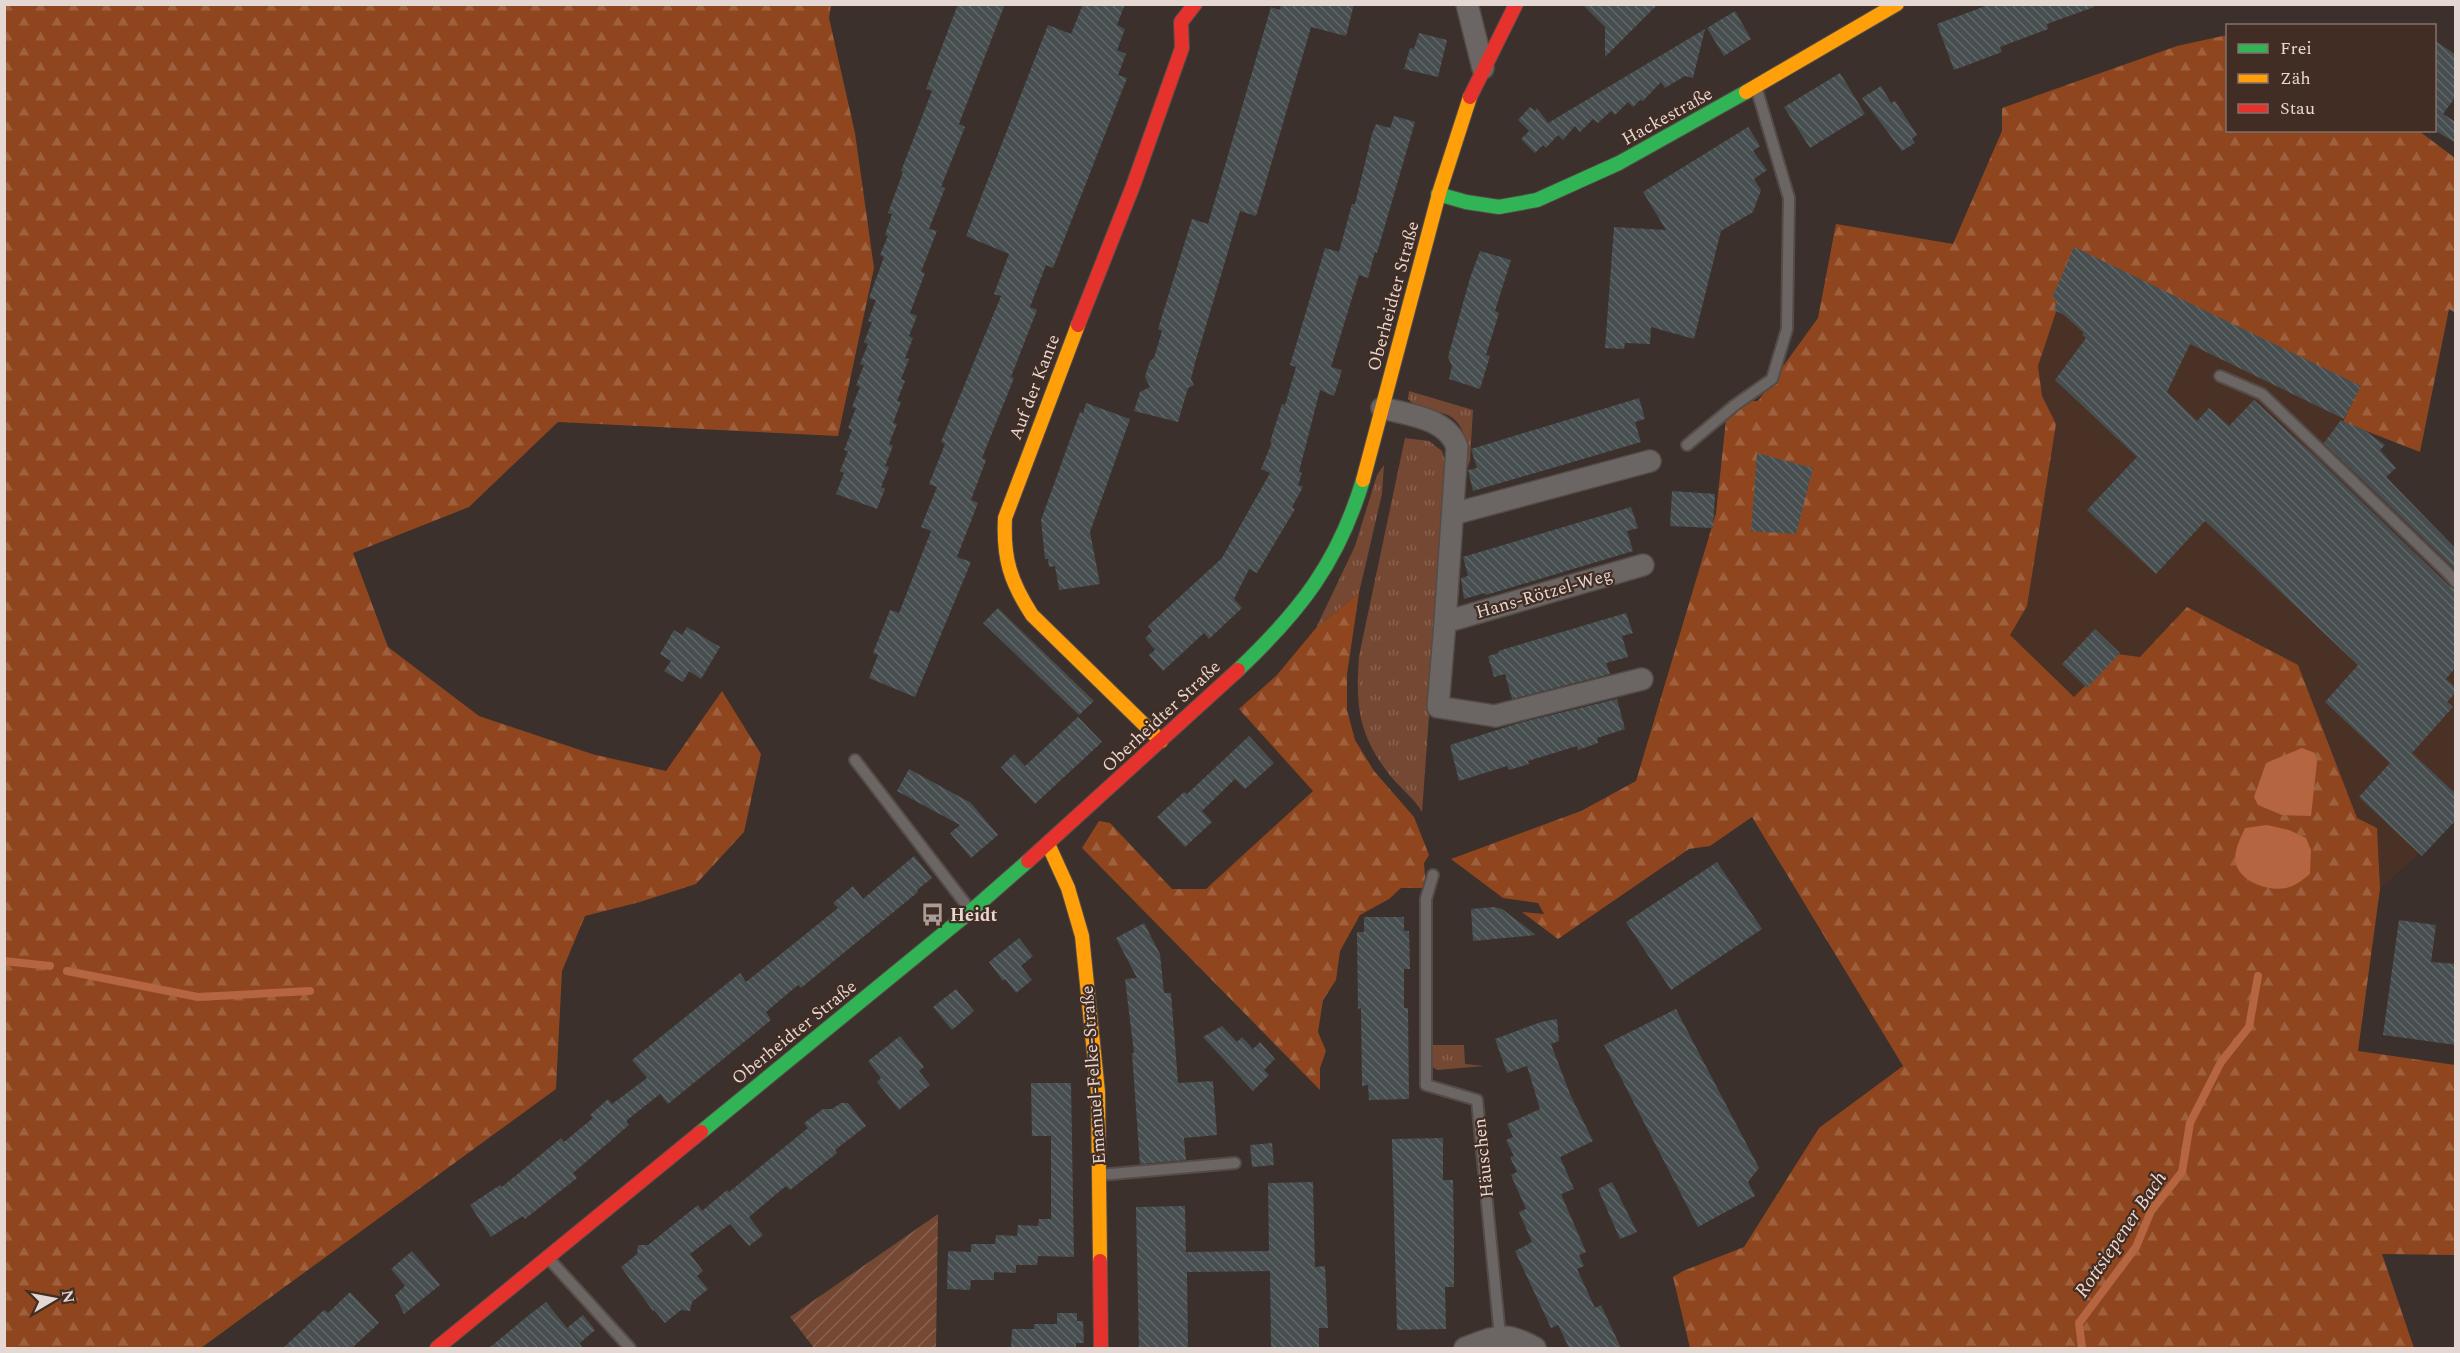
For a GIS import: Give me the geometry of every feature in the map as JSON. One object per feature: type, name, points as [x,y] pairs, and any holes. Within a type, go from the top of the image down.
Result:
[{"type":"street","name":"Auf der Kante","points":[[1161,741],[1032,615],[1011,579],[1007,567],[1004,535],[1005,519],[1011,498],[1133,186],[1182,48],[1181,22],[1195,4]]},
{"type":"street","points":[[1467,4],[1483,69]]},
{"type":"street","name":"Oberheidter Straße","points":[[437,1348],[971,911],[1161,741],[1273,635],[1303,602],[1340,542],[1359,493],[1438,194],[1460,120],[1516,4]]},
{"type":"street","name":"Hackestraße","points":[[1438,194],[1466,202],[1499,207],[1536,200],[1619,163],[1756,87],[1897,4]]},
{"type":"street","name":"Hans-Rötzel-Weg","points":[[1382,408],[1435,423],[1447,430],[1457,447],[1438,707],[1495,716],[1642,679]]},
{"type":"street","points":[[1453,514],[1650,461]]},
{"type":"street","name":"Hans-Rötzel-Weg","points":[[1445,622],[1643,565]]},
{"type":"street","name":"Emanuel-Felke-Straße","points":[[1048,844],[1068,888],[1082,936],[1098,1092],[1101,1348]]},
{"type":"street","points":[[1465,1348],[1500,1336],[1522,1341],[1535,1348]]},
{"type":"lane","points":[[1687,445],[1735,405],[1772,379],[1788,329],[1789,198],[1756,87]]},
{"type":"lane","points":[[2220,376],[2262,394],[2456,582]]},
{"type":"lane","points":[[855,760],[971,911]]},
{"type":"lane","name":"Häuschen","points":[[1433,875],[1426,899],[1425,1085],[1477,1100],[1500,1336]]},
{"type":"lane","points":[[1100,1175],[1235,1163]]},
{"type":"lane","points":[[547,1257],[630,1348]]},
{"type":"shaded area","points":[[2078,248],[2360,386],[2343,422],[2371,459],[2455,551],[2455,821],[2380,889],[2377,828],[2357,818],[2298,665],[2117,654],[2075,697],[2010,635],[2027,605],[2056,424],[2042,396],[2038,366]]},
{"type":"shaded area","points":[[2302,748],[2315,753],[2317,762],[2311,816],[2282,815],[2258,805],[2254,797],[2266,763]]},
{"type":"shaded area","points":[[2267,825],[2289,830],[2306,838],[2311,850],[2310,874],[2293,886],[2278,889],[2262,886],[2247,878],[2237,866],[2236,851],[2245,828]]},
{"type":"green space","points":[[5,4],[831,5],[829,18],[855,133],[874,268],[838,436],[558,422],[469,507],[353,553],[388,647],[479,716],[592,754],[666,771],[722,691],[761,754],[744,832],[696,884],[585,916],[562,971],[556,1089],[201,1348],[5,1348]]},
{"type":"green space","points":[[2226,35],[2226,132],[2420,132],[2455,158],[2455,313],[2449,309],[2420,452],[2343,422],[2360,386],[2077,249],[2038,366],[2042,396],[2056,424],[2027,606],[2010,635],[2074,697],[2117,654],[2140,657],[2187,607],[2298,665],[2357,818],[2377,828],[2380,889],[2358,1051],[2455,1065],[2455,1255],[2382,1254],[2414,1348],[1690,1348],[1673,1277],[1744,1247],[1819,1128],[1903,1066],[1752,817],[1710,846],[1689,849],[1558,939],[1522,912],[1544,914],[1538,903],[1503,898],[1451,859],[1581,811],[1636,781],[1716,513],[1728,401],[1758,401],[1818,318],[1836,224],[1953,244],[2002,131],[2002,108],[2177,46]]},
{"type":"green space","points":[[1409,391],[1473,410],[1470,460],[1464,480],[1466,449],[1462,430],[1449,416],[1415,405],[1408,399]]},
{"type":"green space","points":[[1405,438],[1429,441],[1442,451],[1447,470],[1422,812],[1376,756],[1360,716],[1358,688],[1359,656]]},
{"type":"green space","points":[[1384,465],[1382,494],[1359,593],[1316,628],[1355,546],[1377,475]]},
{"type":"green space","points":[[1359,593],[1347,674],[1347,710],[1355,740],[1374,771],[1414,817],[1429,855],[1424,863],[1426,888],[1401,888],[1389,899],[1360,915],[1340,951],[1336,980],[1323,1000],[1318,1032],[1326,1051],[1320,1068],[1320,1090],[1082,848],[1099,821],[1110,823],[1172,889],[1206,889],[1313,791],[1239,709],[1277,675],[1316,628]]},
{"type":"green space","points":[[1430,1045],[1464,1045],[1465,1064],[1484,1066],[1437,1070],[1430,1065]]},
{"type":"green space","points":[[938,1214],[936,1348],[814,1348],[790,1317]]},
{"type":"building","points":[[958,4],[1005,4],[959,124],[965,127],[941,187],[945,188],[929,229],[937,231],[921,272],[925,273],[910,313],[917,316],[909,336],[913,338],[905,358],[909,359],[901,379],[905,381],[897,401],[901,402],[893,423],[897,424],[889,444],[893,446],[885,466],[889,467],[881,487],[885,489],[877,509],[836,494],[844,473],[840,471],[848,451],[844,450],[852,430],[848,428],[856,408],[852,407],[860,387],[856,385],[864,365],[860,364],[868,344],[864,342],[872,322],[868,321],[876,300],[869,298],[884,257],[880,255],[888,236],[885,235],[892,214],[888,213],[903,172],[901,171],[932,91],[926,89]]},
{"type":"building","points":[[1083,4],[1125,4],[1117,25],[1125,29],[1117,50],[1126,54],[1118,75],[1127,78],[1053,268],[1046,265],[1030,307],[1037,310],[1011,377],[1014,378],[982,458],[986,460],[971,500],[978,503],[957,557],[971,562],[915,697],[869,678],[878,655],[873,653],[890,610],[899,613],[931,531],[921,527],[937,487],[929,484],[945,444],[941,442],[1001,296],[994,294],[1009,254],[966,236],[1048,25],[1071,34]]},
{"type":"building","points":[[1281,4],[1354,4],[1346,36],[1311,27],[1256,216],[1240,211],[1195,363],[1191,379],[1194,385],[1188,388],[1178,422],[1134,411],[1140,392],[1150,387],[1145,377],[1150,361],[1154,358],[1162,331],[1158,329],[1192,219],[1208,224],[1271,7],[1280,10]]},
{"type":"building","points":[[1582,4],[1658,4],[1605,57],[1605,27]]},
{"type":"building","points":[[1991,4],[2094,4],[2094,7],[2047,24],[2048,29],[2000,47],[2002,52],[1954,70],[1937,24]]},
{"type":"building","points":[[1735,11],[1751,39],[1724,56],[1707,28]]},
{"type":"building","points":[[1705,29],[1693,78],[1685,76],[1665,88],[1661,82],[1643,101],[1640,100],[1633,107],[1628,102],[1615,115],[1611,111],[1598,123],[1593,119],[1580,132],[1575,126],[1563,140],[1558,135],[1546,148],[1543,145],[1535,153],[1521,139],[1529,131],[1518,120],[1530,107],[1535,111],[1537,108],[1548,123]]},
{"type":"building","points":[[1419,33],[1447,40],[1438,77],[1404,69],[1410,48],[1414,49]]},
{"type":"building","points":[[2436,41],[2456,55],[2456,96],[2443,114],[2456,122],[2456,143],[2436,131]]},
{"type":"building","points":[[1840,73],[1865,114],[1810,148],[1784,107]]},
{"type":"building","points":[[1881,86],[1891,103],[1895,101],[1917,135],[1912,139],[1915,143],[1902,151],[1862,98]]},
{"type":"building","points":[[1394,116],[1415,122],[1377,253],[1375,252],[1368,278],[1359,275],[1331,367],[1342,370],[1334,396],[1320,390],[1299,472],[1302,473],[1298,485],[1303,487],[1292,507],[1295,509],[1257,573],[1249,569],[1234,599],[1242,608],[1209,639],[1204,633],[1163,671],[1149,655],[1155,650],[1145,638],[1152,631],[1148,626],[1222,558],[1270,473],[1261,469],[1272,442],[1270,442],[1282,404],[1285,405],[1296,367],[1290,365],[1325,248],[1339,252],[1352,204],[1355,204],[1376,124],[1390,128]]},
{"type":"building","points":[[1748,127],[1760,146],[1753,151],[1767,170],[1754,179],[1761,190],[1753,212],[1721,231],[1694,339],[1651,327],[1650,344],[1625,343],[1624,349],[1605,348],[1614,227],[1666,230],[1643,192]]},
{"type":"building","points":[[2074,247],[2361,386],[2344,419],[2190,344],[2167,392],[2197,421],[2209,408],[2229,426],[2254,400],[2450,587],[2456,589],[2456,667],[2446,679],[2456,688],[2456,692],[2447,702],[2453,707],[2412,753],[2456,794],[2456,820],[2422,856],[2359,797],[2390,763],[2325,702],[2358,665],[2205,521],[2156,574],[2087,510],[2137,457],[2055,380],[2086,338],[2082,335],[2084,333],[2064,315],[2054,310],[2057,300],[2052,298]]},
{"type":"building","points":[[1480,251],[1511,260],[1495,311],[1499,313],[1486,355],[1490,356],[1480,389],[1449,379],[1452,366],[1448,357]]},
{"type":"building","points":[[1639,398],[1645,419],[1635,422],[1641,442],[1473,491],[1468,470],[1477,468],[1471,449]]},
{"type":"building","points":[[1086,403],[1130,419],[1090,532],[1100,584],[1059,590],[1055,566],[1049,567],[1048,559],[1045,559],[1041,520],[1080,412],[1083,413]]},
{"type":"building","points":[[2341,420],[2364,430],[2385,445],[2380,450],[2396,468],[2386,477],[2456,549],[2456,570],[2324,443]]},
{"type":"building","points":[[1757,453],[1813,468],[1796,534],[1751,531]]},
{"type":"building","points":[[1672,491],[1715,494],[1713,528],[1670,526]]},
{"type":"building","points":[[1631,507],[1638,528],[1627,531],[1633,551],[1486,595],[1485,593],[1464,599],[1461,578],[1468,576],[1463,557]]},
{"type":"building","points":[[998,608],[1094,701],[1079,715],[983,623]]},
{"type":"building","points":[[1626,613],[1633,633],[1622,636],[1628,657],[1606,663],[1610,674],[1512,699],[1505,674],[1494,677],[1488,656],[1499,653],[1498,651]]},
{"type":"building","points":[[687,627],[720,647],[701,679],[689,671],[683,682],[664,671],[671,661],[660,654],[674,630],[682,635]]},
{"type":"building","points":[[2095,629],[2120,653],[2087,688],[2062,664]]},
{"type":"building","points":[[1617,699],[1625,729],[1597,738],[1598,743],[1578,750],[1577,746],[1528,761],[1529,764],[1509,770],[1507,766],[1459,781],[1450,745],[1519,723]]},
{"type":"building","points":[[1078,717],[1102,742],[1035,804],[1001,767],[1014,754],[1025,766]]},
{"type":"building","points":[[1249,736],[1274,763],[1245,789],[1235,779],[1202,811],[1212,822],[1185,847],[1157,817],[1184,792],[1187,794]]},
{"type":"building","points":[[909,769],[971,803],[998,835],[971,858],[950,833],[960,825],[897,791]]},
{"type":"building","points":[[914,856],[932,878],[917,890],[918,892],[801,988],[798,985],[766,1012],[771,1020],[668,1104],[660,1094],[626,1121],[629,1125],[573,1173],[577,1178],[525,1219],[523,1216],[491,1237],[470,1205],[500,1185],[502,1187],[561,1138],[564,1142],[593,1118],[590,1115],[608,1099],[612,1104],[647,1078],[632,1060],[740,973],[746,982],[838,908],[833,903],[853,886],[863,899]]},
{"type":"building","points":[[1717,862],[1762,929],[1671,990],[1626,922]]},
{"type":"building","points":[[1494,907],[1502,909],[1536,935],[1473,941],[1471,909]]},
{"type":"building","points":[[1364,917],[1404,917],[1404,931],[1409,931],[1410,969],[1404,969],[1404,1008],[1408,1008],[1409,1099],[1369,1100],[1368,1085],[1362,1086],[1357,932],[1364,932]]},
{"type":"building","points":[[2399,920],[2436,925],[2431,962],[2456,964],[2456,1045],[2383,1035]]},
{"type":"building","points":[[1144,923],[1160,954],[1164,993],[1171,993],[1178,1083],[1213,1081],[1217,1135],[1184,1138],[1186,1160],[1140,1164],[1132,1053],[1134,1053],[1125,979],[1137,978],[1116,938]]},
{"type":"building","points":[[1019,938],[1033,956],[1021,966],[1032,980],[1016,993],[1005,979],[1003,981],[989,962]]},
{"type":"building","points":[[956,989],[974,1011],[952,1030],[933,1007]]},
{"type":"building","points":[[1676,1009],[1759,1168],[1748,1182],[1755,1196],[1698,1227],[1604,1045]]},
{"type":"building","points":[[1557,1019],[1559,1041],[1551,1044],[1570,1094],[1593,1141],[1560,1157],[1574,1189],[1561,1194],[1586,1252],[1579,1255],[1584,1266],[1577,1269],[1595,1308],[1601,1305],[1621,1348],[1569,1348],[1558,1325],[1551,1328],[1515,1251],[1532,1242],[1519,1212],[1526,1209],[1511,1175],[1517,1172],[1510,1157],[1514,1156],[1506,1140],[1513,1137],[1507,1124],[1540,1109],[1527,1066],[1507,1073],[1495,1039],[1541,1022]]},
{"type":"building","points":[[1222,1026],[1237,1042],[1242,1037],[1253,1049],[1260,1042],[1275,1059],[1264,1070],[1269,1075],[1253,1091],[1203,1037]]},
{"type":"building","points":[[900,1036],[924,1067],[919,1071],[930,1085],[899,1110],[877,1082],[881,1078],[868,1061]]},
{"type":"building","points":[[1031,1083],[1071,1083],[1074,1257],[1038,1256],[1037,1265],[1016,1265],[1016,1273],[994,1272],[994,1280],[971,1280],[970,1290],[947,1289],[948,1251],[971,1252],[971,1244],[995,1244],[996,1235],[1017,1236],[1018,1225],[1038,1226],[1039,1219],[1051,1219],[1051,1136],[1032,1136]]},
{"type":"building","points":[[841,1103],[848,1103],[866,1126],[835,1150],[837,1153],[790,1190],[786,1186],[749,1217],[763,1235],[749,1246],[730,1224],[690,1254],[703,1271],[697,1276],[708,1289],[692,1302],[690,1311],[681,1310],[665,1323],[653,1311],[621,1267],[637,1254],[638,1245],[648,1245],[698,1205],[702,1211],[808,1128],[804,1123],[823,1109],[832,1109]]},
{"type":"building","points":[[1443,1138],[1443,1180],[1453,1180],[1454,1241],[1454,1287],[1445,1287],[1446,1329],[1397,1330],[1392,1139]]},
{"type":"building","points":[[1272,1143],[1274,1165],[1252,1167],[1250,1145]]},
{"type":"building","points":[[1313,1182],[1315,1267],[1325,1266],[1328,1328],[1319,1328],[1319,1348],[1271,1348],[1270,1271],[1187,1272],[1188,1348],[1139,1348],[1136,1207],[1185,1206],[1186,1252],[1269,1251],[1268,1183]]},
{"type":"building","points":[[1612,1182],[1637,1232],[1620,1239],[1598,1189]]},
{"type":"building","points":[[412,1251],[440,1285],[404,1314],[395,1295],[405,1286],[391,1269]]},
{"type":"building","points":[[350,1292],[379,1323],[352,1348],[283,1348],[324,1310],[328,1313]]},
{"type":"building","points":[[546,1302],[583,1348],[489,1348],[529,1315]]},
{"type":"building","points":[[1057,1313],[1077,1313],[1077,1321],[1083,1321],[1084,1343],[1076,1343],[1076,1348],[1011,1348],[1012,1329],[1034,1329],[1034,1324],[1057,1324]]},
{"type":"building","points":[[583,1315],[595,1330],[580,1343],[567,1328]]},
{"type":"waterway","points":[[4,961],[50,966]]},
{"type":"waterway","points":[[67,971],[198,997],[310,991]]},
{"type":"waterway","name":"Rottsiepener Bach","points":[[2082,1348],[2079,1323],[2136,1247],[2151,1211],[2182,1172],[2190,1123],[2221,1062],[2249,1027],[2258,976]]},
{"type":"traffic: fast","points":[[1438,194],[1466,202],[1499,207],[1537,200],[1619,163],[1746,92]]},
{"type":"traffic: fast","points":[[1238,670],[1280,627],[1314,584],[1342,536],[1363,480]]},
{"type":"traffic: fast","points":[[701,1132],[971,911],[1028,861]]},
{"type":"traffic: slow","points":[[1746,92],[1897,4]]},
{"type":"traffic: slow","points":[[1363,480],[1440,190],[1470,97]]},
{"type":"traffic: slow","points":[[1078,325],[1005,518],[1007,557],[1013,580],[1032,615],[1161,741]]},
{"type":"traffic: slow","points":[[1048,844],[1068,888],[1082,936],[1098,1092],[1100,1261]]},
{"type":"traffic: jam","points":[[1078,325],[1133,186],[1182,48],[1181,22],[1195,4]]},
{"type":"traffic: jam","points":[[1470,97],[1516,4]]},
{"type":"traffic: jam","points":[[1028,861],[1238,670]]},
{"type":"traffic: jam","points":[[437,1348],[701,1132]]},
{"type":"traffic: jam","points":[[1100,1261],[1101,1348]]},
{"type":"place","name":"Heidt","points":[[932,915]]}]
